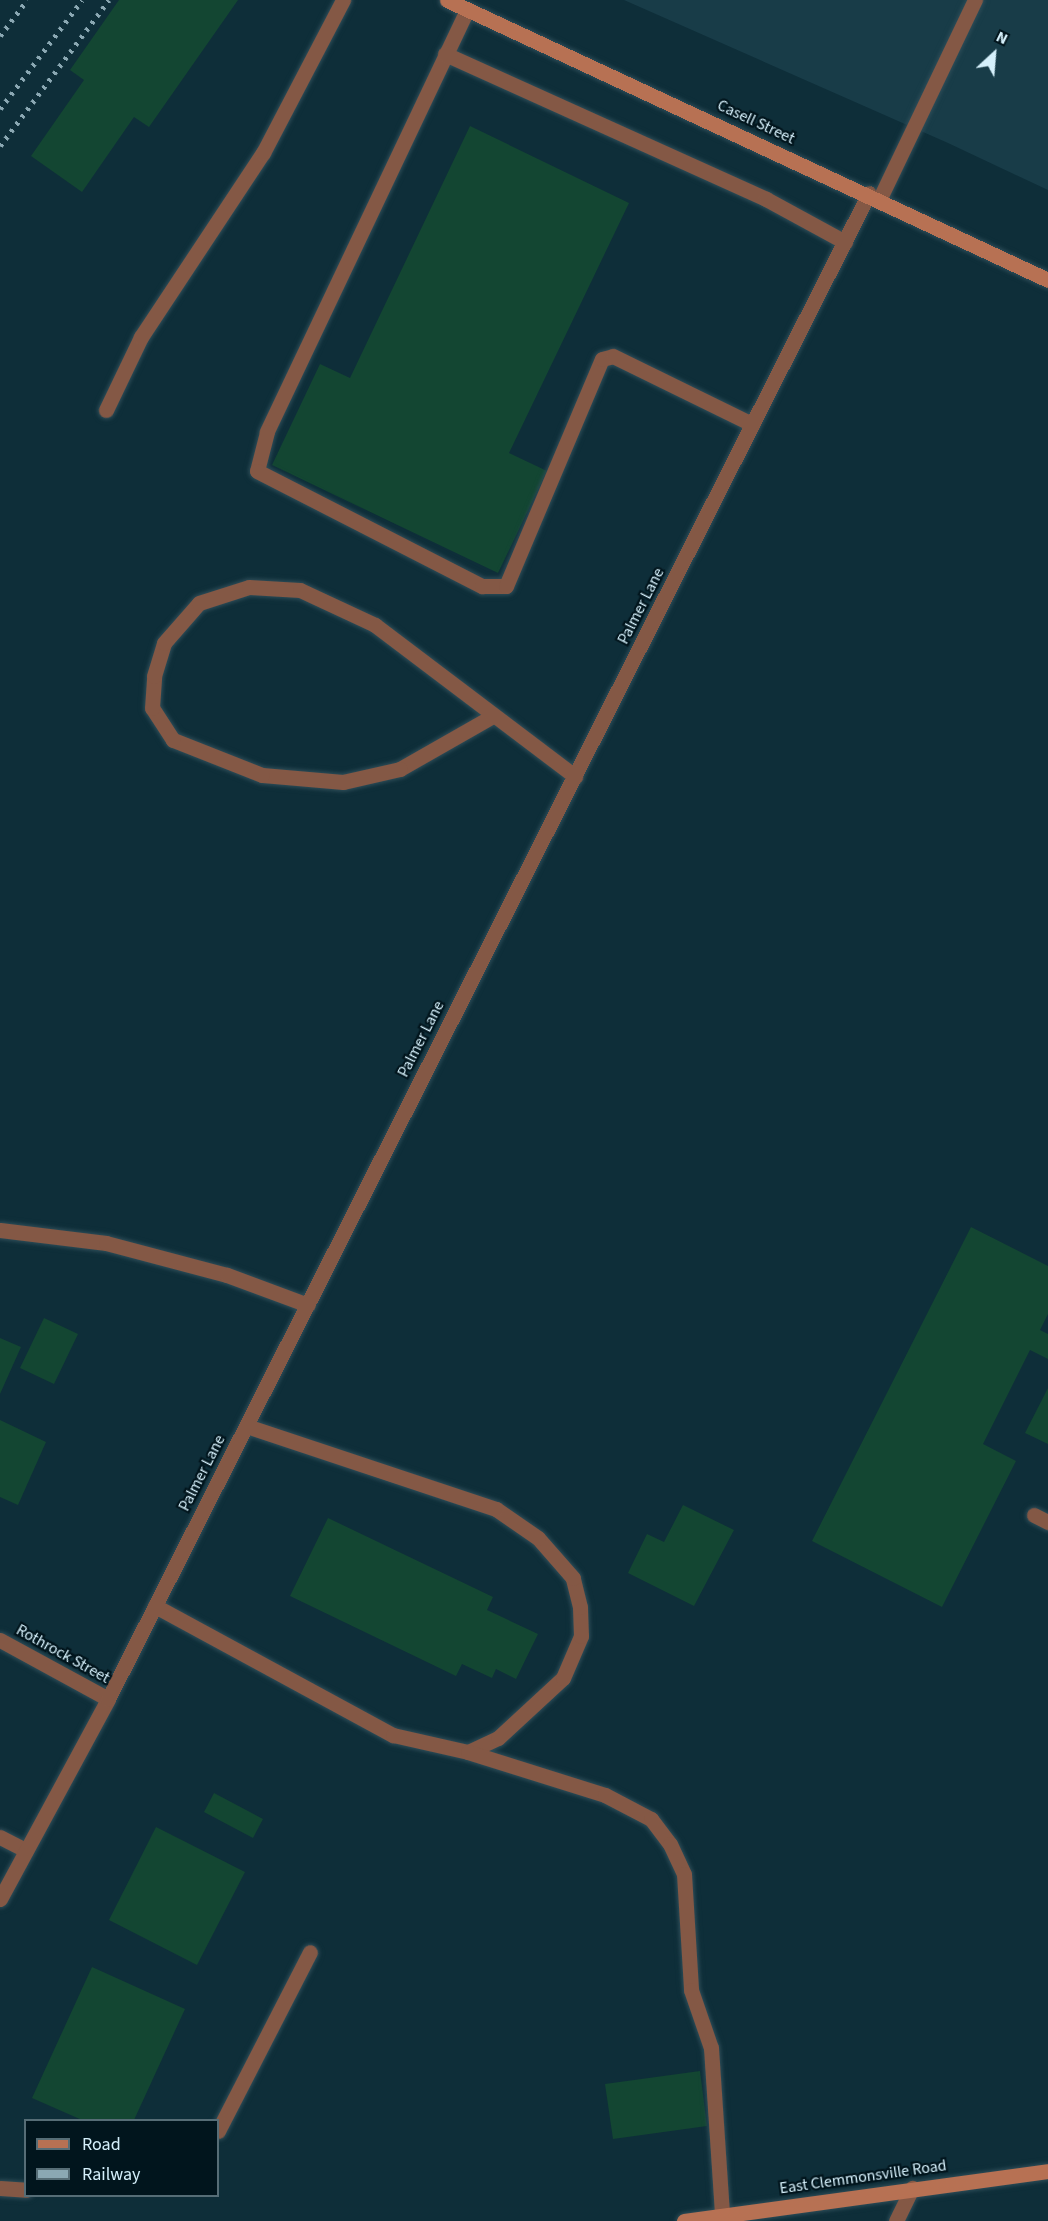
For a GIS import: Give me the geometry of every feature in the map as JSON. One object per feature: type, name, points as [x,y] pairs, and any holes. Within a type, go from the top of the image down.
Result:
[{"type":"street","points":[[106,410],[141,337],[263,153],[343,0]]},
{"type":"street","name":"Casell Street","points":[[447,0],[874,196],[1048,280]]},
{"type":"street","name":"Palmer Lane","points":[[0,1899],[156,1606],[844,242],[874,196],[975,0]]},
{"type":"street","points":[[467,9],[420,100],[299,372],[267,432],[257,471],[482,586],[506,586],[602,359],[613,356],[752,424]]},
{"type":"street","points":[[445,54],[766,199],[844,242]]},
{"type":"street","points":[[491,717],[400,769],[343,782],[262,775],[173,740],[152,708],[153,676],[164,643],[199,603],[249,587],[300,590],[375,625],[491,717],[575,776]]},
{"type":"street","points":[[0,1230],[106,1243],[226,1275],[308,1305]]},
{"type":"street","points":[[246,1426],[496,1509],[538,1538],[573,1578],[581,1636],[563,1678],[498,1738],[468,1752]]},
{"type":"street","points":[[156,1606],[393,1735],[468,1752],[605,1795],[651,1819],[670,1844],[684,1874],[691,1990],[711,2048],[723,2215]]},
{"type":"street","name":"Rothrock Street","points":[[0,1640],[108,1699]]},
{"type":"street","points":[[0,1837],[26,1850]]},
{"type":"street","points":[[219,2129],[310,1952]]},
{"type":"street","name":"East Clemmonsville Road","points":[[684,2221],[1048,2171]]},
{"type":"street","points":[[0,2188],[24,2190]]},
{"type":"street","points":[[896,2221],[912,2188]]},
{"type":"shaded area","points":[[624,0],[1048,0],[1048,190],[948,143]]},
{"type":"building","points":[[119,0],[238,0],[149,127],[134,117],[82,192],[31,156],[84,80],[70,70]]},
{"type":"building","points":[[470,126],[629,203],[509,453],[547,471],[498,573],[272,465],[320,364],[350,378]]},
{"type":"building","points":[[971,1227],[1048,1266],[1048,1314],[1040,1330],[1048,1334],[1048,1359],[1030,1350],[983,1444],[1016,1461],[942,1607],[812,1541]]},
{"type":"building","points":[[44,1318],[78,1334],[54,1384],[20,1368]]},
{"type":"building","points":[[0,1338],[21,1347],[0,1394]]},
{"type":"building","points":[[1048,1388],[1048,1444],[1025,1433]]},
{"type":"building","points":[[0,1420],[46,1442],[18,1505],[0,1497]]},
{"type":"building","points":[[683,1505],[734,1530],[694,1606],[628,1573],[647,1534],[664,1542]]},
{"type":"building","points":[[328,1518],[493,1597],[487,1610],[538,1634],[516,1679],[496,1669],[492,1678],[462,1664],[456,1676],[290,1596]]},
{"type":"building","points":[[214,1793],[263,1819],[253,1838],[204,1812]]},
{"type":"building","points":[[156,1827],[245,1872],[197,1965],[109,1920]]},
{"type":"building","points":[[92,1967],[185,2009],[134,2119],[80,2119],[32,2098]]},
{"type":"building","points":[[700,2071],[707,2126],[613,2139],[605,2084]]},
{"type":"railway","points":[[0,36],[27,0]]},
{"type":"railway","points":[[0,109],[82,0]]},
{"type":"railway","points":[[0,146],[109,0]]}]
